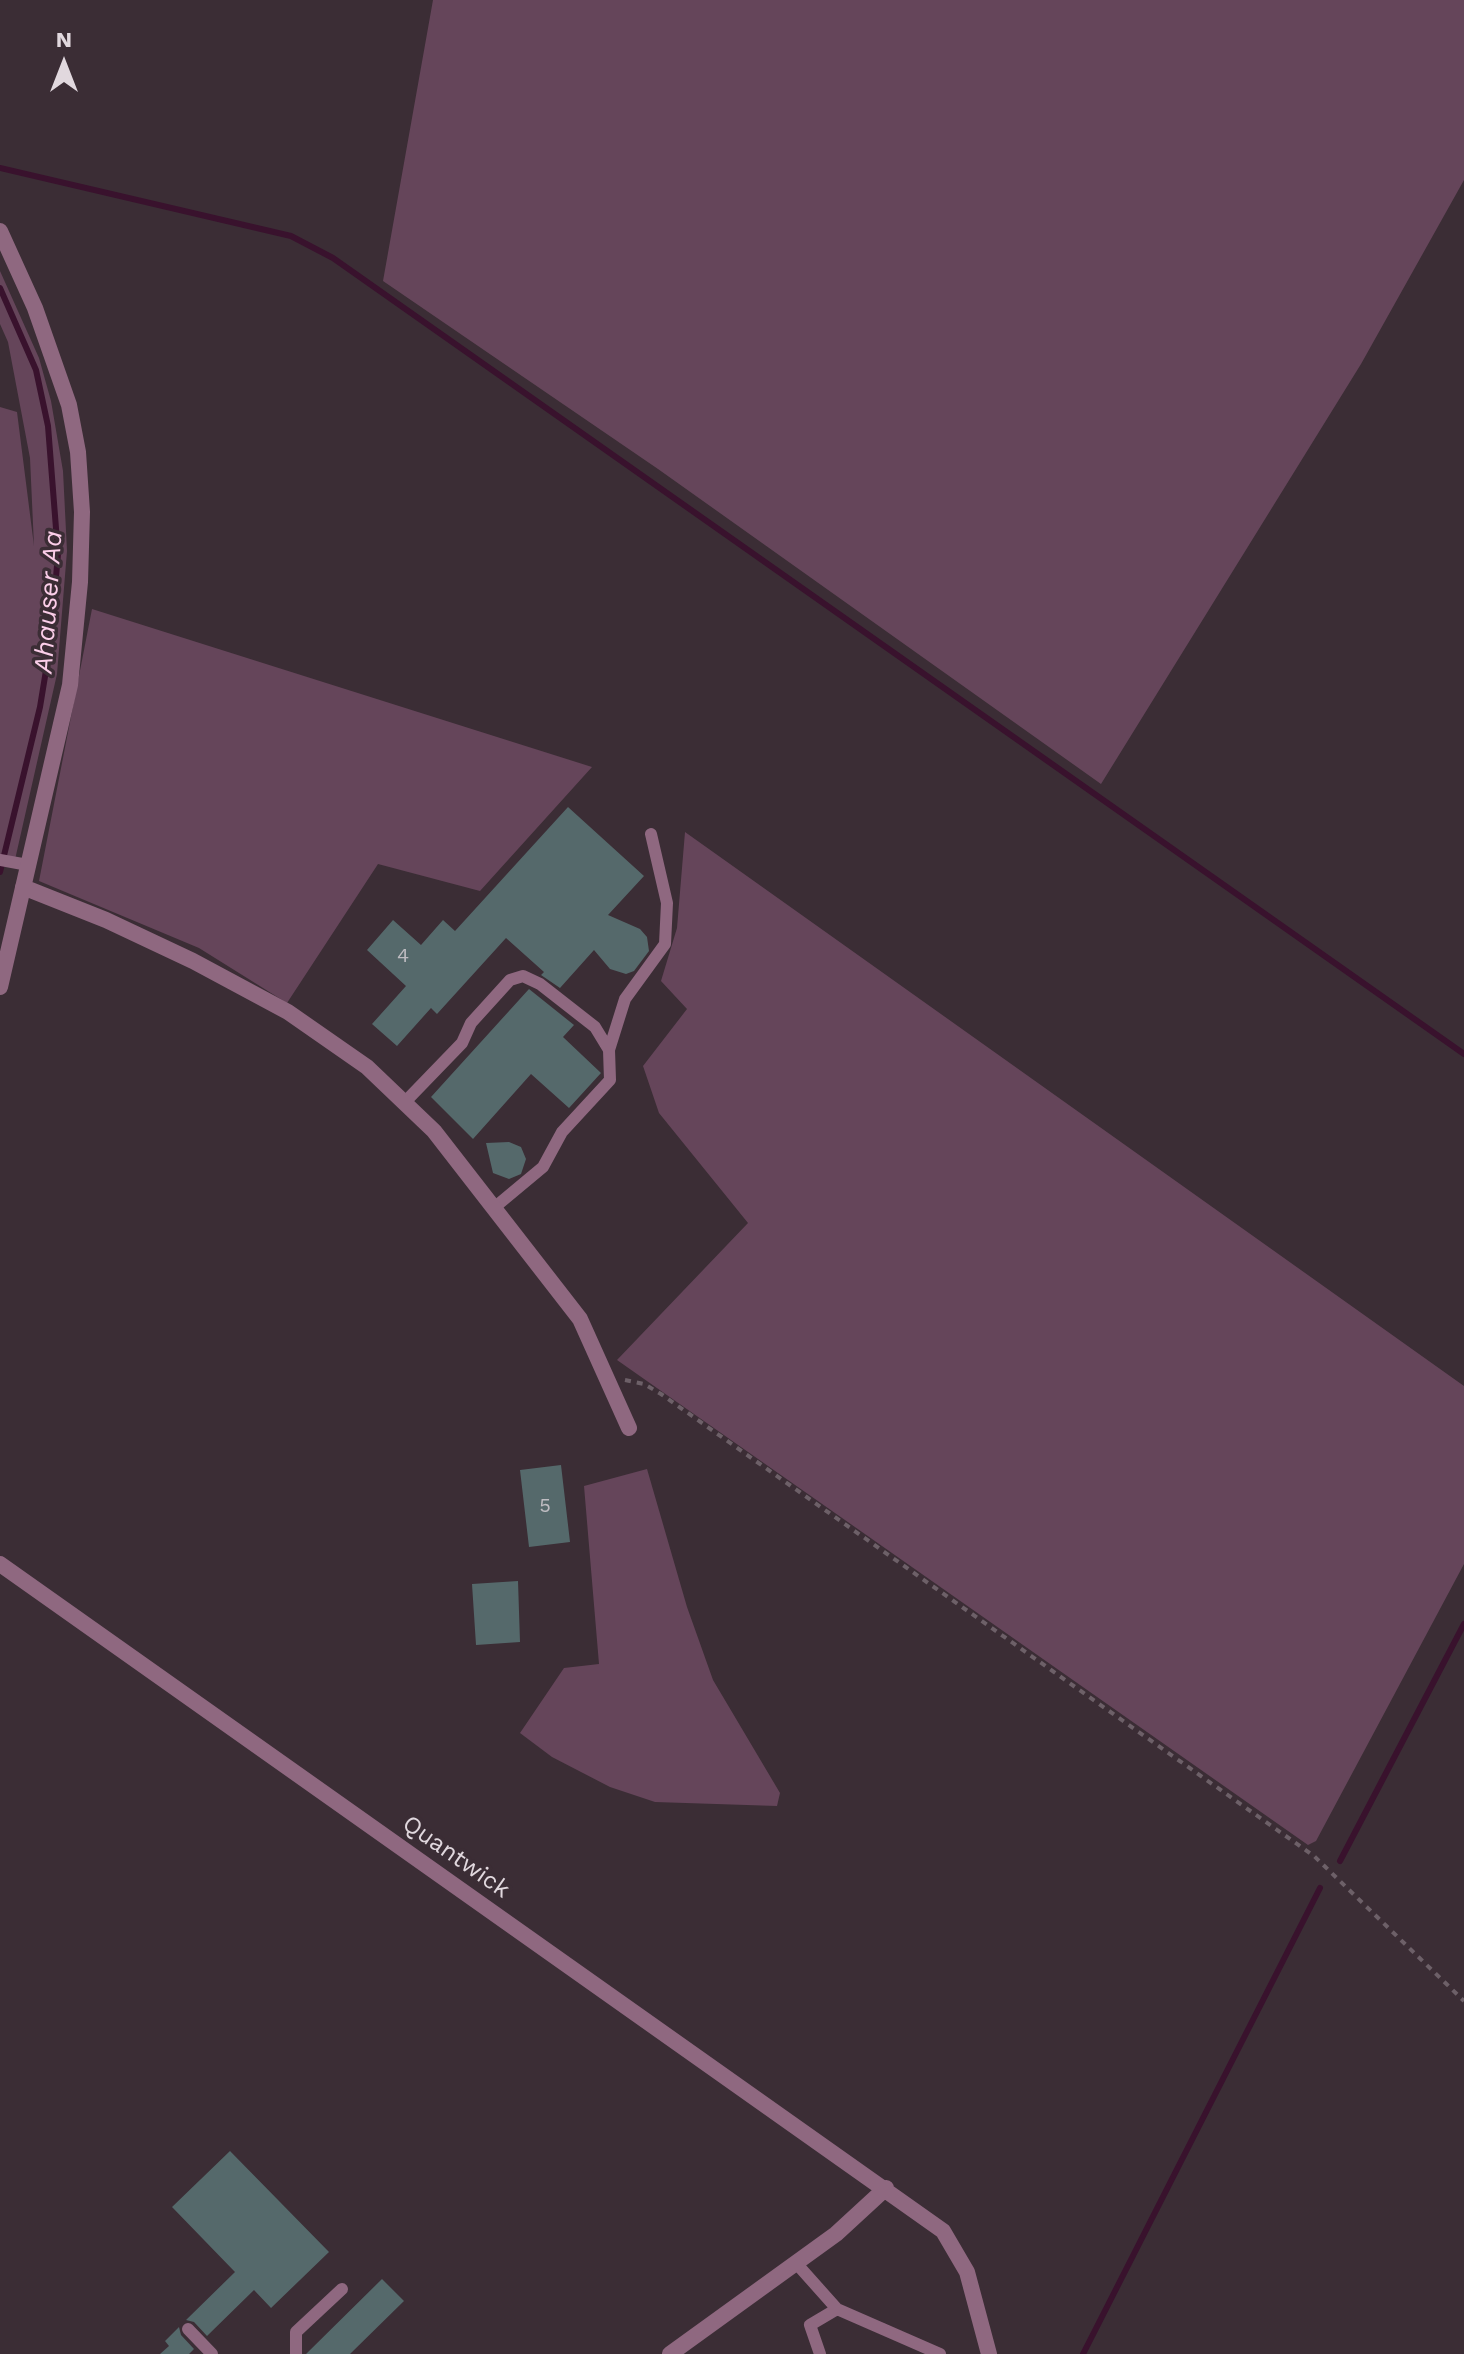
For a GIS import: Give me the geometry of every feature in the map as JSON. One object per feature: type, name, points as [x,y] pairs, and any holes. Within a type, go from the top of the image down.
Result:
[{"type":"street","points":[[0,231],[35,308],[69,405],[78,452],[82,512],[78,609],[70,685],[22,864],[23,887],[0,987]]},
{"type":"street","points":[[23,887],[106,920],[193,961],[288,1012],[367,1067],[434,1131],[580,1319],[629,1428]]},
{"type":"street","name":"Quantwick","points":[[0,1564],[943,2231],[955,2248],[981,2314],[989,2354]]},
{"type":"street","points":[[670,2354],[862,2213],[886,2188]]},
{"type":"lane","points":[[495,1207],[543,1167],[562,1132],[610,1080],[609,1050],[625,999],[665,944],[667,903],[651,834]]},
{"type":"lane","points":[[0,860],[22,864]]},
{"type":"lane","points":[[405,1102],[462,1043],[471,1023],[510,980],[523,976],[595,1027],[609,1050]]},
{"type":"lane","points":[[796,2263],[837,2309],[940,2354]]},
{"type":"lane","points":[[296,2354],[296,2332],[342,2289]]},
{"type":"lane","points":[[820,2354],[810,2325],[837,2309]]},
{"type":"lane","points":[[188,2329],[212,2354]]},
{"type":"path","points":[[612,1385],[623,1380],[644,1384],[661,1394],[1284,1834],[1324,1865],[1464,2001]]},
{"type":"shaded area","points":[[433,0],[1464,0],[1464,180],[1361,364],[1101,784],[658,469],[383,281]]},
{"type":"shaded area","points":[[0,271],[39,358],[51,401],[63,471],[67,551],[57,674],[14,864],[0,859],[0,407],[17,412],[34,546],[30,458],[8,342],[0,324]]},
{"type":"shaded area","points":[[92,609],[592,767],[480,891],[378,864],[287,1003],[199,948],[39,881]]},
{"type":"shaded area","points":[[685,832],[1464,1386],[1464,1564],[1316,1841],[1308,1845],[617,1360],[748,1223],[659,1113],[643,1066],[687,1009],[661,981],[677,928]]},
{"type":"shaded area","points":[[647,1469],[687,1607],[713,1680],[780,1793],[777,1806],[655,1802],[610,1787],[552,1757],[520,1733],[564,1668],[599,1664],[584,1486]]},
{"type":"building","points":[[568,807],[644,876],[608,915],[640,929],[647,937],[649,951],[634,971],[626,974],[610,969],[594,950],[560,988],[541,975],[544,972],[506,938],[437,1014],[431,1008],[397,1046],[372,1024],[406,986],[367,950],[393,920],[421,945],[443,920],[455,931]]},
{"type":"building","points":[[529,989],[574,1025],[563,1037],[601,1073],[569,1108],[531,1074],[473,1139],[431,1097]]},
{"type":"building","points":[[509,1142],[521,1147],[526,1159],[521,1174],[509,1179],[493,1173],[486,1143]]},
{"type":"building","points":[[561,1465],[570,1542],[529,1547],[520,1470]]},
{"type":"building","points":[[518,1581],[520,1642],[476,1645],[472,1584]]},
{"type":"building","points":[[230,2151],[329,2252],[271,2308],[254,2290],[207,2336],[194,2322],[186,2320],[235,2272],[172,2207]]},
{"type":"building","points":[[382,2279],[404,2301],[350,2354],[306,2354]]},
{"type":"building","points":[[179,2327],[181,2335],[194,2349],[189,2354],[160,2354],[169,2346],[165,2341]]},
{"type":"waterway","points":[[0,168],[291,236],[333,258],[1464,1054]]},
{"type":"waterway","name":"Ahauser Aa","points":[[0,288],[36,370],[48,426],[58,554],[50,646],[40,707],[0,872]]},
{"type":"waterway","points":[[1340,1861],[1464,1624]]},
{"type":"waterway","points":[[1083,2354],[1320,1888]]}]
